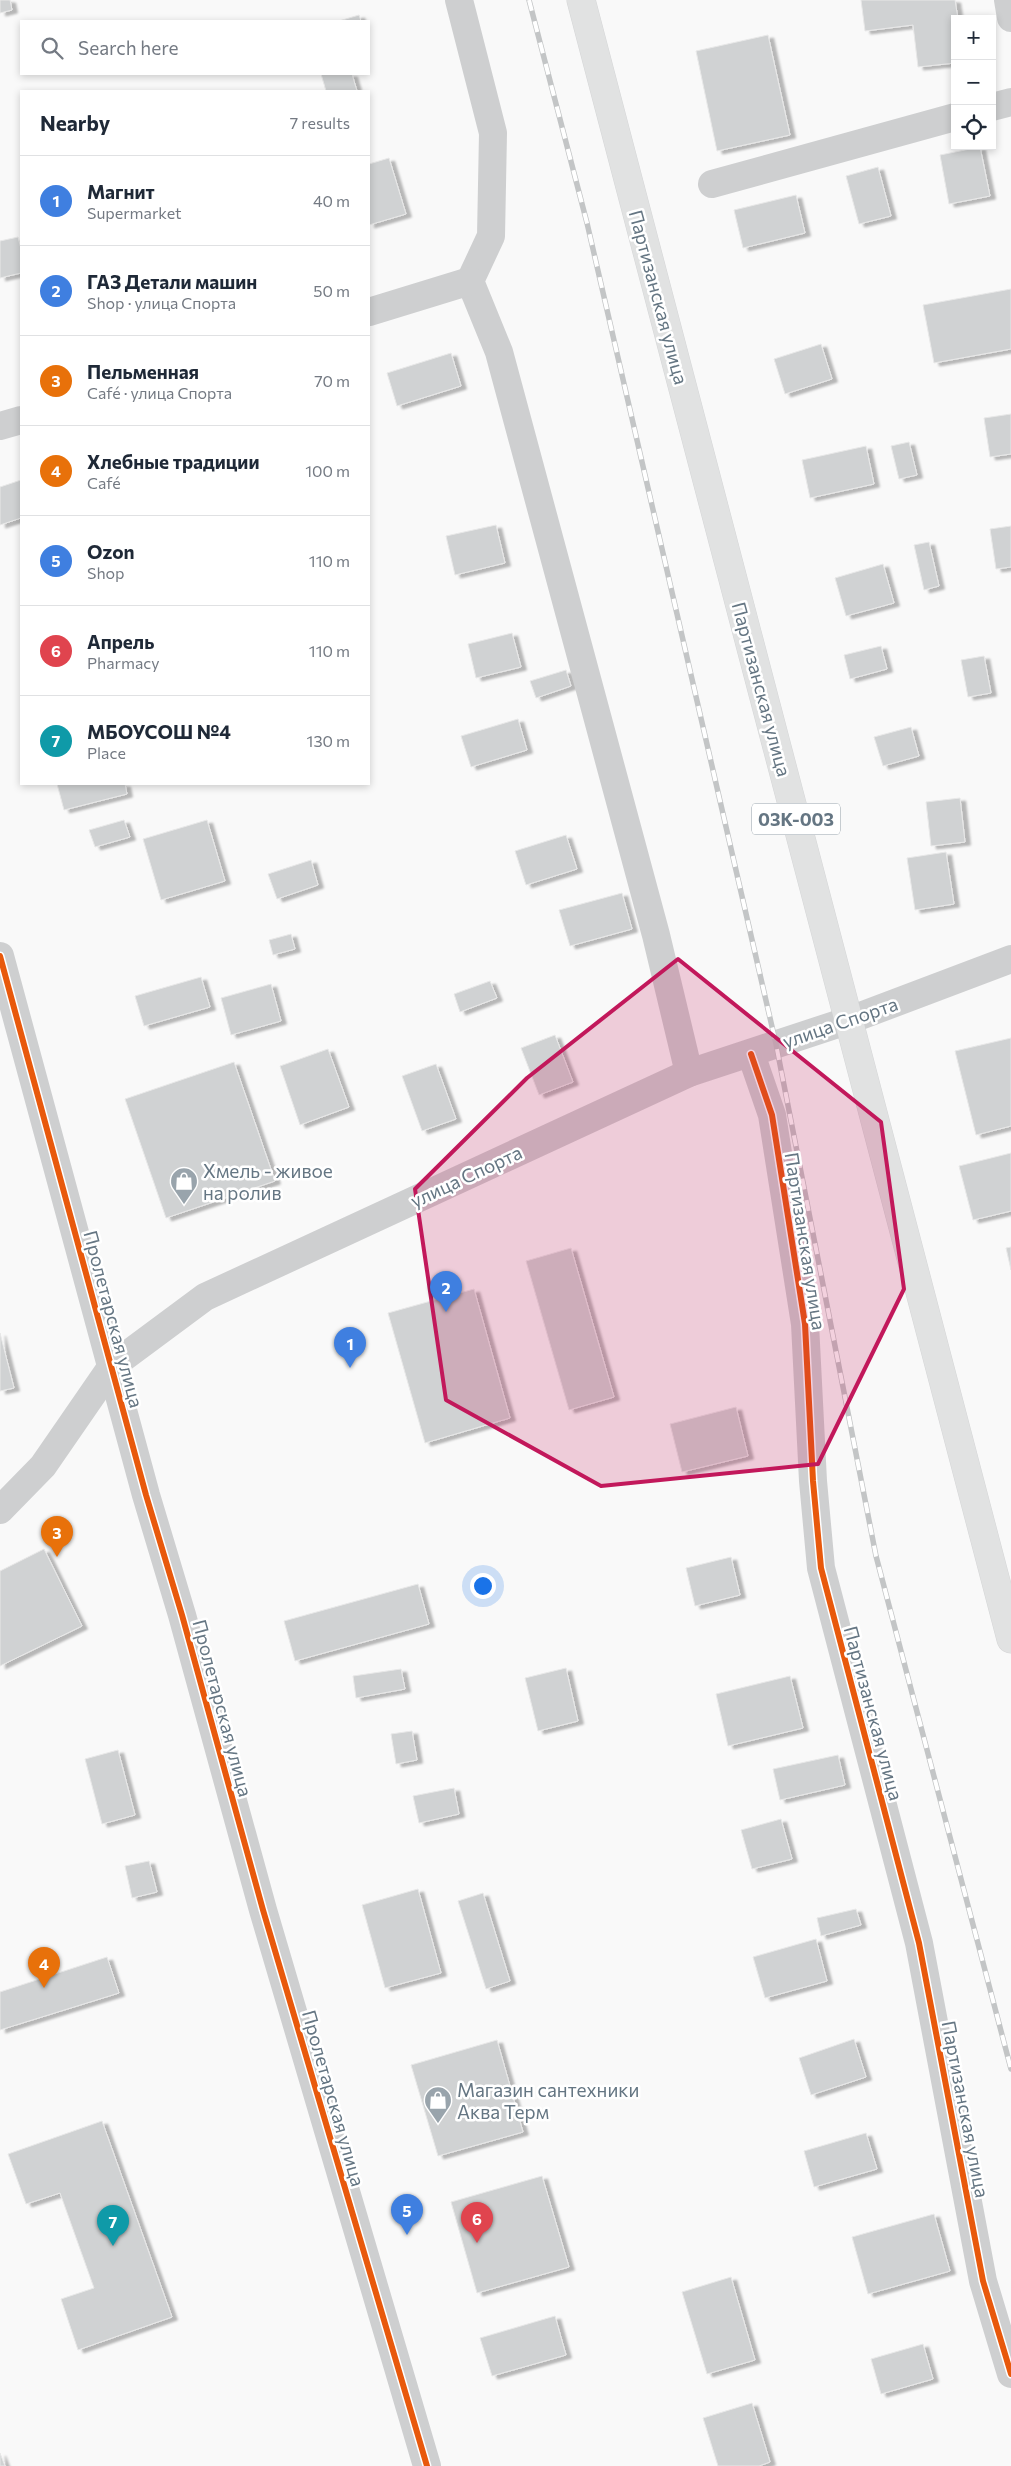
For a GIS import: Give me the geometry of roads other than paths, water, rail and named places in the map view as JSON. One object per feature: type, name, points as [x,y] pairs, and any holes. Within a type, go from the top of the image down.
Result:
[{"type":"main road","name":"Партизанская улица","points":[[581,0],[847,1021],[1011,1638]]},
{"type":"street","points":[[460,0],[493,133],[491,236],[470,281],[502,362],[656,935],[689,1073]]},
{"type":"street","points":[[1008,0],[1011,18]]},
{"type":"street","points":[[996,106],[1011,102]]},
{"type":"street","points":[[712,184],[951,119]]},
{"type":"street","points":[[370,312],[470,281]]},
{"type":"street","points":[[0,426],[20,420]]},
{"type":"street","name":"Пролетарская улица","points":[[0,956],[146,1496],[182,1615],[263,1910],[427,2466]]},
{"type":"street","name":"улица Спорта","points":[[0,1510],[43,1466],[112,1366],[205,1297],[689,1073],[847,1021],[1011,959]]},
{"type":"street","name":"Партизанская улица","points":[[751,1054],[772,1115],[805,1324],[813,1481],[821,1568],[919,1943],[983,2281],[1011,2374]]},
{"type":"railway","points":[[529,0],[587,223],[776,1044],[876,1556],[1011,2069]]},
{"type":"place","name":"Хмель - живое на ролив","points":[[184,1205]]},
{"type":"place","name":"ГАЗ Детали машин","points":[[446,1312]]},
{"type":"place","name":"Магнит","points":[[350,1368]]},
{"type":"place","name":"Пельменная","points":[[57,1557]]},
{"type":"place","name":"Хлебные традиции","points":[[44,1988]]},
{"type":"place","name":"Магазин сантехники Аква Терм","points":[[438,2124]]},
{"type":"place","name":"Ozon","points":[[407,2235]]},
{"type":"place","name":"Апрель","points":[[477,2243]]},
{"type":"place","name":"МБОУСОШ №4","points":[[113,2246]]}]
